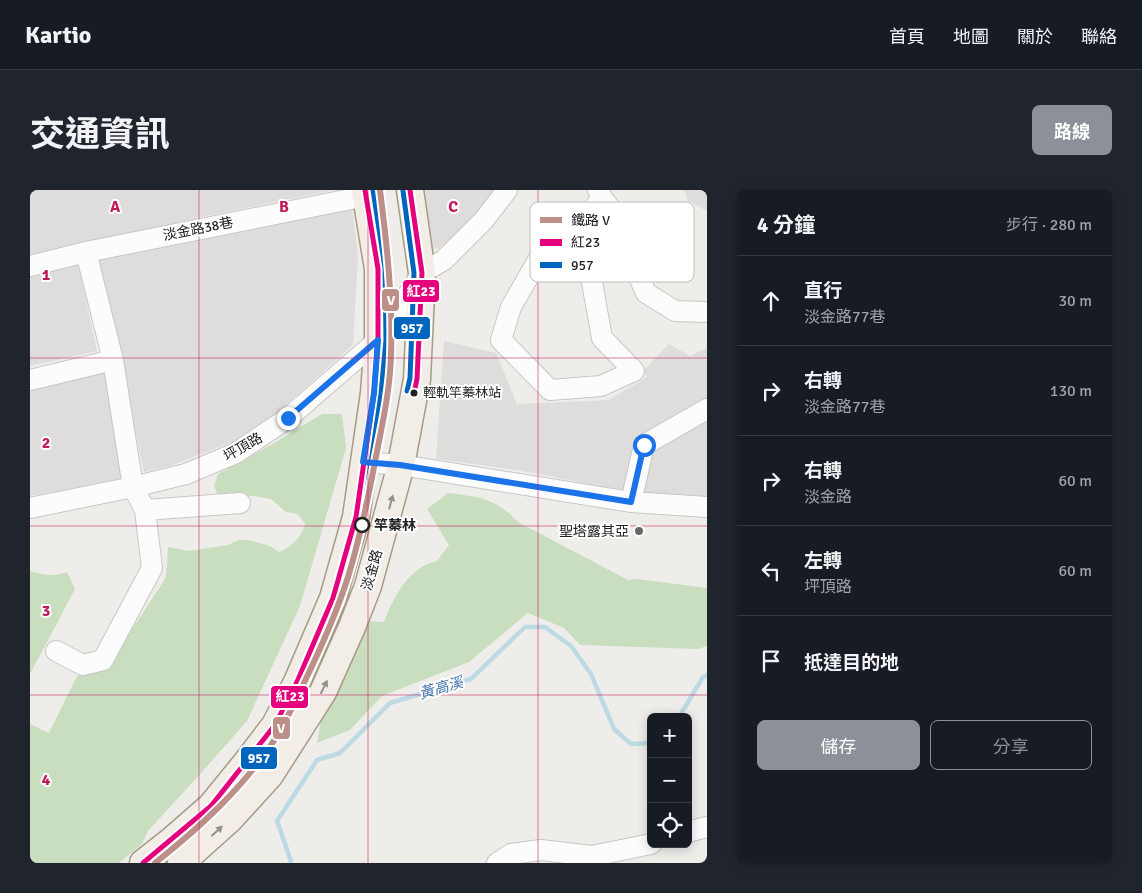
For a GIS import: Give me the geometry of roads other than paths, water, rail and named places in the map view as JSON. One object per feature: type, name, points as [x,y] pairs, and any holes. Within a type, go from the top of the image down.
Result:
[{"type":"main road","name":"淡金路","points":[[181,863],[230,819],[270,775],[323,692],[368,586],[400,465],[417,380],[422,274],[410,190]]},
{"type":"main road","points":[[143,863],[210,806],[275,725],[297,682],[333,598],[356,517],[374,393],[378,340],[378,268],[366,193]]},
{"type":"street","name":"坪頂路","points":[[30,508],[134,487],[186,474],[236,453],[288,418],[378,340],[422,274],[444,260],[484,220],[507,190]]},
{"type":"street","name":"淡金路38巷","points":[[30,266],[86,252],[366,193]]},
{"type":"street","points":[[56,651],[84,665],[103,660],[152,568],[145,510],[134,487],[113,360],[86,252]]},
{"type":"street","points":[[530,275],[511,307],[501,340],[550,390],[601,386],[634,371],[602,338],[591,282]]},
{"type":"street","points":[[641,282],[646,292],[675,311],[707,312]]},
{"type":"street","points":[[30,380],[113,360]]},
{"type":"street","points":[[631,502],[644,445],[707,409]]},
{"type":"street","points":[[363,462],[400,465],[631,502],[707,507]]},
{"type":"street","points":[[145,510],[240,504]]},
{"type":"street","points":[[692,831],[707,827]]},
{"type":"street","points":[[498,863],[511,854],[541,850],[568,858],[592,856],[647,845]]},
{"type":"waterway","name":"黃高溪","points":[[290,863],[291,861],[277,821],[317,760],[340,753],[390,703],[471,679],[525,627],[545,627],[571,646],[591,674],[614,729],[631,744],[647,743]]},
{"type":"waterway","name":"黃高溪","points":[[681,713],[703,677],[707,675]]},
{"type":"rail line","name":"V","points":[[155,863],[188,836],[234,792],[273,742],[316,659],[348,577],[369,495],[389,383],[390,293],[380,190]]},
{"type":"place","name":"輕軌竿蓁林站","points":[[414,393]]},
{"type":"place","name":"竿蓁林","points":[[362,525]]},
{"type":"place","name":"聖塔露其亞","points":[[639,531]]}]
